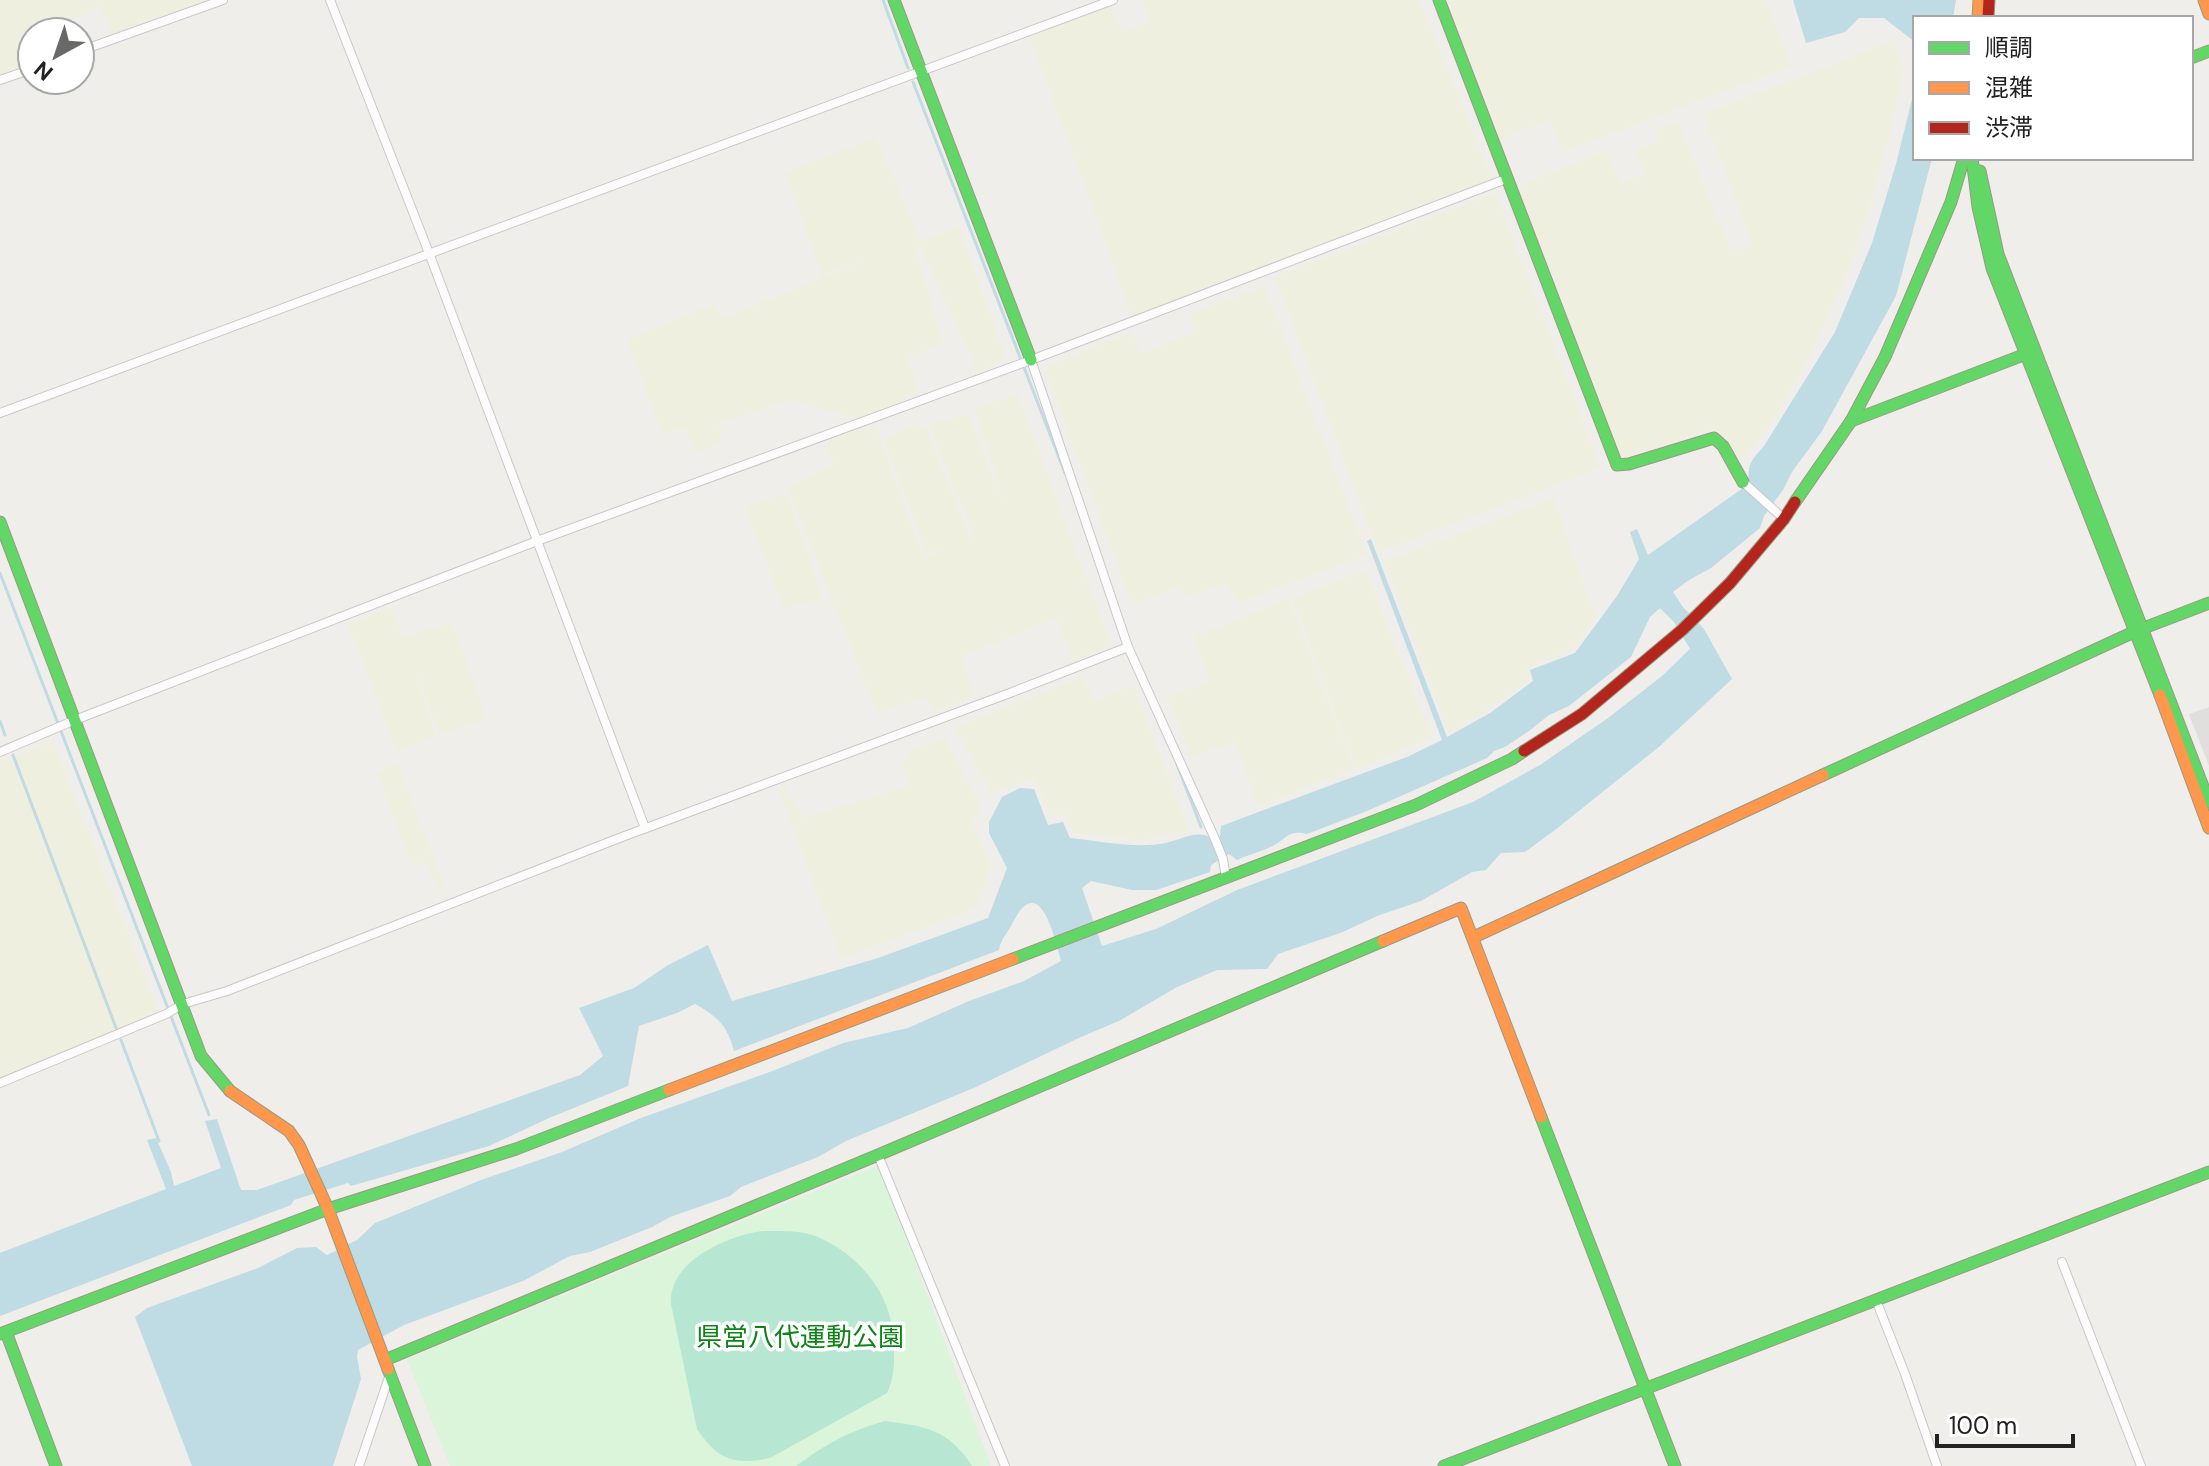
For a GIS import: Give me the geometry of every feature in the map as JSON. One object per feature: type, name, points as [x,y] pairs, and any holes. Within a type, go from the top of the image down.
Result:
[{"type":"street","points":[[96,45],[223,0]]},
{"type":"street","points":[[330,0],[429,253],[645,828]]},
{"type":"street","points":[[894,0],[1128,647],[1215,839],[1226,878]]},
{"type":"street","points":[[0,413],[1113,0]]},
{"type":"street","points":[[1439,0],[1617,465],[1714,438],[1724,447],[1737,476],[1784,519]]},
{"type":"street","points":[[2204,0],[2209,14]]},
{"type":"street","points":[[56,1466],[3,1333],[328,1209],[516,1149],[1416,805],[1512,759],[1600,700],[1682,630],[1730,583],[1784,519],[1851,421],[1885,357],[1951,202],[1963,160]]},
{"type":"street","points":[[1972,160],[1978,207],[1992,268],[2209,802]]},
{"type":"street","points":[[1979,160],[1998,254],[2140,630],[2209,828]]},
{"type":"street","points":[[0,752],[537,541],[1026,361],[1506,179]]},
{"type":"street","points":[[1851,421],[2026,354]]},
{"type":"street","points":[[0,522],[201,1056],[232,1093],[289,1131],[311,1166],[425,1466]]},
{"type":"street","points":[[1474,937],[2140,630],[2209,603]]},
{"type":"street","points":[[0,1083],[166,1014],[183,1004],[227,991],[645,828],[1128,647]]},
{"type":"street","points":[[385,1360],[1461,908],[1675,1466]]},
{"type":"street","points":[[878,1155],[1005,1466]]},
{"type":"street","points":[[1444,1466],[2209,1172]]},
{"type":"street","points":[[2062,1262],[2141,1466]]},
{"type":"street","points":[[1876,1300],[1937,1466]]},
{"type":"street","points":[[359,1466],[390,1374]]},
{"type":"green space","points":[[0,0],[210,0],[114,38],[99,6],[80,16],[16,16],[16,74],[0,80]]},
{"type":"green space","points":[[1143,0],[1419,0],[1493,180],[1132,316],[1029,35],[1110,6],[1124,31],[1149,22]]},
{"type":"green space","points":[[1447,0],[1766,0],[1792,66],[1563,152],[1550,119],[1501,139]]},
{"type":"green space","points":[[1893,41],[1904,69],[1868,213],[1848,272],[1808,361],[1773,421],[1741,461],[1724,436],[1706,430],[1621,459],[1519,186],[1605,151],[1621,184],[1644,174],[1635,149],[1659,141],[1655,131],[1678,122],[1732,251],[1753,247],[1703,114]]},
{"type":"green space","points":[[876,137],[922,242],[959,226],[1006,358],[978,372],[923,253],[914,243],[943,344],[908,357],[917,392],[866,421],[790,400],[718,424],[722,444],[695,453],[684,427],[662,435],[627,340],[714,304],[724,318],[873,257],[821,275],[785,172]]},
{"type":"green space","points":[[1496,193],[1601,468],[1378,552],[1275,277]]},
{"type":"green space","points":[[1265,286],[1367,555],[1238,603],[1227,584],[1184,597],[1177,587],[1132,605],[1044,367],[1132,332],[1141,353],[1195,332],[1191,313]]},
{"type":"green space","points":[[1018,394],[1111,644],[1072,661],[1056,618],[962,656],[974,696],[933,712],[926,697],[877,713],[787,487],[834,464],[826,442],[875,424],[924,558],[950,546],[926,553],[884,439],[917,424],[926,428],[971,539],[974,537],[929,425],[968,413],[1005,506],[975,409]]},
{"type":"green space","points":[[787,493],[823,599],[784,609],[744,507]]},
{"type":"green space","points":[[1554,498],[1596,618],[1572,650],[1526,667],[1528,681],[1486,711],[1449,732],[1384,562]]},
{"type":"green space","points":[[1366,571],[1432,737],[1356,770],[1292,598]]},
{"type":"green space","points":[[1289,598],[1354,769],[1258,806],[1235,742],[1190,757],[1167,696],[1209,683],[1194,637]]},
{"type":"green space","points":[[392,608],[402,637],[452,622],[488,720],[440,734],[411,662],[436,736],[396,752],[348,624]]},
{"type":"green space","points":[[1083,677],[1094,701],[1134,685],[1188,830],[1142,840],[1073,833],[1066,814],[1051,818],[1034,778],[992,793],[954,728]]},
{"type":"green space","points":[[945,738],[982,807],[972,822],[991,864],[979,907],[841,959],[778,788],[786,786],[803,818],[910,785],[901,763],[910,759],[908,751]]},
{"type":"green space","points":[[53,741],[160,1015],[0,1076],[0,761]]},
{"type":"green space","points":[[398,763],[448,895],[443,897],[423,862],[411,865],[377,773]]},
{"type":"green space","name":"県営八代運動公園","points":[[879,1165],[991,1466],[450,1466],[407,1359]]},
{"type":"green space","points":[[763,1231],[807,1233],[830,1243],[855,1261],[876,1285],[889,1313],[894,1369],[887,1393],[770,1458],[746,1461],[719,1453],[697,1429],[671,1304],[679,1275],[689,1263],[733,1238]]},
{"type":"green space","points":[[885,1421],[913,1425],[945,1437],[972,1466],[796,1466],[838,1439]]},
{"type":"shaded area","points":[[2209,707],[2209,766],[2189,714]]},
{"type":"water","points":[[1793,0],[1956,0],[1953,16],[1913,16],[1913,40],[1884,18],[1859,18],[1845,32],[1806,43]]},
{"type":"water","points":[[1913,95],[1913,160],[1931,160],[1896,296],[1822,431],[1792,472],[1764,516],[1760,528],[1711,568],[1673,592],[1704,629],[1732,679],[1660,746],[1525,852],[1501,853],[1486,870],[1472,872],[1421,901],[1278,954],[1267,969],[1217,970],[1177,987],[1119,1021],[976,1087],[846,1141],[818,1157],[741,1187],[730,1196],[670,1217],[590,1252],[570,1256],[523,1281],[404,1325],[358,1350],[361,1379],[333,1466],[192,1466],[135,1317],[147,1308],[258,1268],[297,1248],[316,1247],[327,1255],[357,1240],[375,1223],[481,1180],[562,1152],[641,1118],[843,1043],[908,1028],[1024,981],[1061,961],[1045,914],[1031,903],[1023,908],[999,950],[734,1051],[720,1023],[695,1004],[639,1026],[628,1086],[489,1146],[294,1200],[291,1205],[0,1316],[0,1253],[166,1189],[147,1140],[156,1138],[174,1186],[221,1168],[205,1121],[217,1119],[241,1190],[257,1190],[580,1075],[603,1056],[579,1008],[634,988],[668,965],[708,945],[732,1001],[878,958],[988,918],[1007,868],[989,833],[989,822],[1002,797],[1020,788],[1034,789],[1048,825],[1063,822],[1070,838],[1142,845],[1195,835],[1213,839],[1220,837],[1221,826],[1407,757],[1442,740],[1367,541],[1371,539],[1447,737],[1490,713],[1533,681],[1530,670],[1575,653],[1617,596],[1639,559],[1630,532],[1637,529],[1648,555],[1743,488],[1753,459],[1835,332],[1872,243]],"holes":[[[1660,608],[1674,622],[1690,649],[1662,676],[1608,718],[1540,765],[1473,802],[1237,890],[1156,929],[1102,946],[1082,888],[1091,881],[1132,890],[1156,890],[1210,872],[1211,865],[1229,854],[1237,860],[1272,846],[1293,833],[1307,834],[1487,758],[1549,715],[1569,706],[1631,657],[1650,617]]]},
{"type":"waterway","points":[[883,0],[908,68]]},
{"type":"waterway","points":[[913,82],[1065,473]]},
{"type":"waterway","points":[[0,573],[209,1115]]},
{"type":"waterway","points":[[0,721],[5,735]]},
{"type":"waterway","points":[[13,755],[116,1028]]},
{"type":"waterway","points":[[1177,764],[1201,827]]},
{"type":"waterway","points":[[121,1040],[159,1141]]},
{"type":"traffic: fast","points":[[894,0],[1031,360]]},
{"type":"traffic: fast","points":[[1439,0],[1617,465],[1714,438],[1723,446],[1743,482]]},
{"type":"traffic: fast","points":[[2193,57],[2209,51]]},
{"type":"traffic: fast","points":[[1795,502],[1851,421],[1885,357],[1951,202],[1963,160]]},
{"type":"traffic: fast","points":[[1972,160],[1978,207],[1992,268],[2160,695]]},
{"type":"traffic: fast","points":[[1980,171],[1998,254],[2209,802]]},
{"type":"traffic: fast","points":[[1851,421],[2026,354]]},
{"type":"traffic: fast","points":[[0,522],[201,1056],[230,1091]]},
{"type":"traffic: fast","points":[[1823,775],[2136,631],[2209,603]]},
{"type":"traffic: fast","points":[[1013,959],[1416,805],[1524,751]]},
{"type":"traffic: fast","points":[[385,1360],[1383,941]]},
{"type":"traffic: fast","points":[[0,1334],[328,1209],[516,1149],[669,1090]]},
{"type":"traffic: fast","points":[[1541,1117],[1675,1466]]},
{"type":"traffic: fast","points":[[1444,1466],[2209,1172]]},
{"type":"traffic: fast","points":[[6,1332],[56,1466]]},
{"type":"traffic: fast","points":[[388,1369],[425,1466]]},
{"type":"traffic: slow","points":[[1978,16],[1979,0]]},
{"type":"traffic: slow","points":[[2204,0],[2209,14]]},
{"type":"traffic: slow","points":[[2160,695],[2209,828]]},
{"type":"traffic: slow","points":[[1474,937],[1823,775]]},
{"type":"traffic: slow","points":[[1383,941],[1461,908],[1541,1117]]},
{"type":"traffic: slow","points":[[669,1090],[1013,959]]},
{"type":"traffic: slow","points":[[230,1091],[289,1131],[299,1145],[328,1209],[388,1369]]},
{"type":"traffic: jam","points":[[1988,16],[1989,0]]},
{"type":"traffic: jam","points":[[1524,751],[1582,714],[1682,630],[1730,583],[1795,502]]}]
